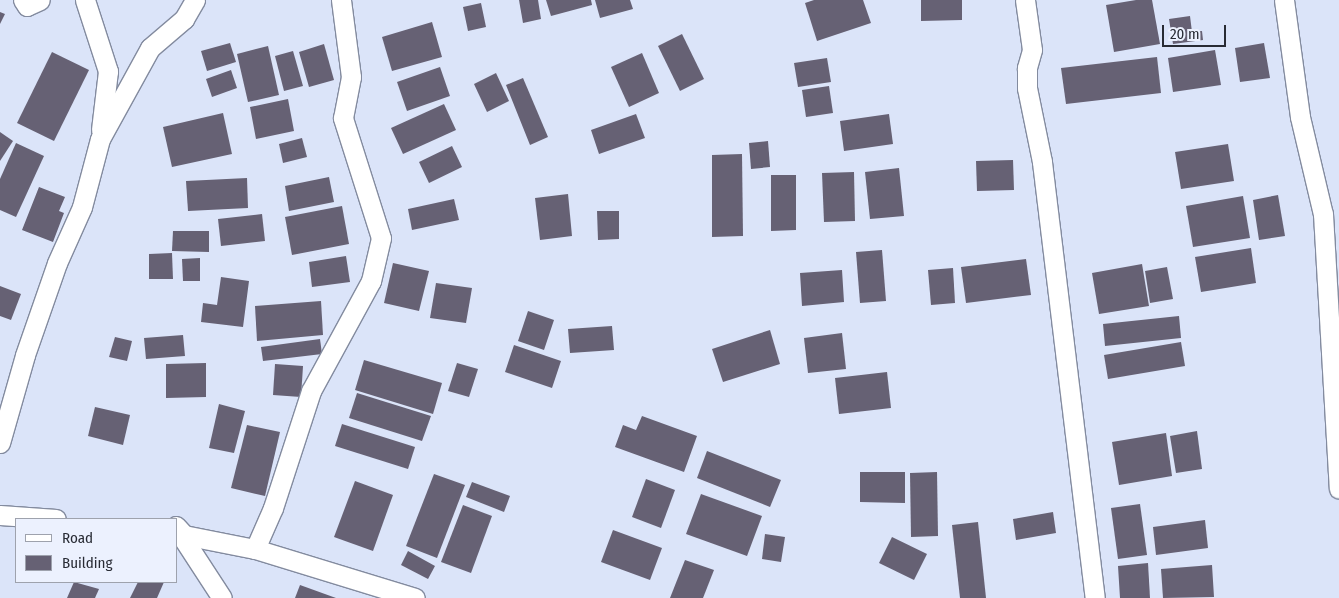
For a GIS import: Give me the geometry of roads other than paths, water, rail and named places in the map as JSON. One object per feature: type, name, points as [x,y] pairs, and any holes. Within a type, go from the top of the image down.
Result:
[{"type":"street","points":[[23,0],[27,6],[40,0]]},
{"type":"street","points":[[0,443],[25,355],[57,262],[82,207],[100,139],[108,71],[86,0]]},
{"type":"street","points":[[100,139],[150,48],[184,19],[195,0]]},
{"type":"street","points":[[255,549],[272,508],[312,390],[371,281],[380,238],[343,118],[351,77],[342,0]]},
{"type":"street","points":[[1025,0],[1032,50],[1027,68],[1027,88],[1042,162],[1061,339],[1095,598]]},
{"type":"street","points":[[1284,0],[1300,117],[1323,214],[1339,489]]},
{"type":"street","points":[[0,515],[42,518]]},
{"type":"street","points":[[178,529],[184,535],[255,549],[415,598]]},
{"type":"street","points":[[178,530],[222,598]]}]
